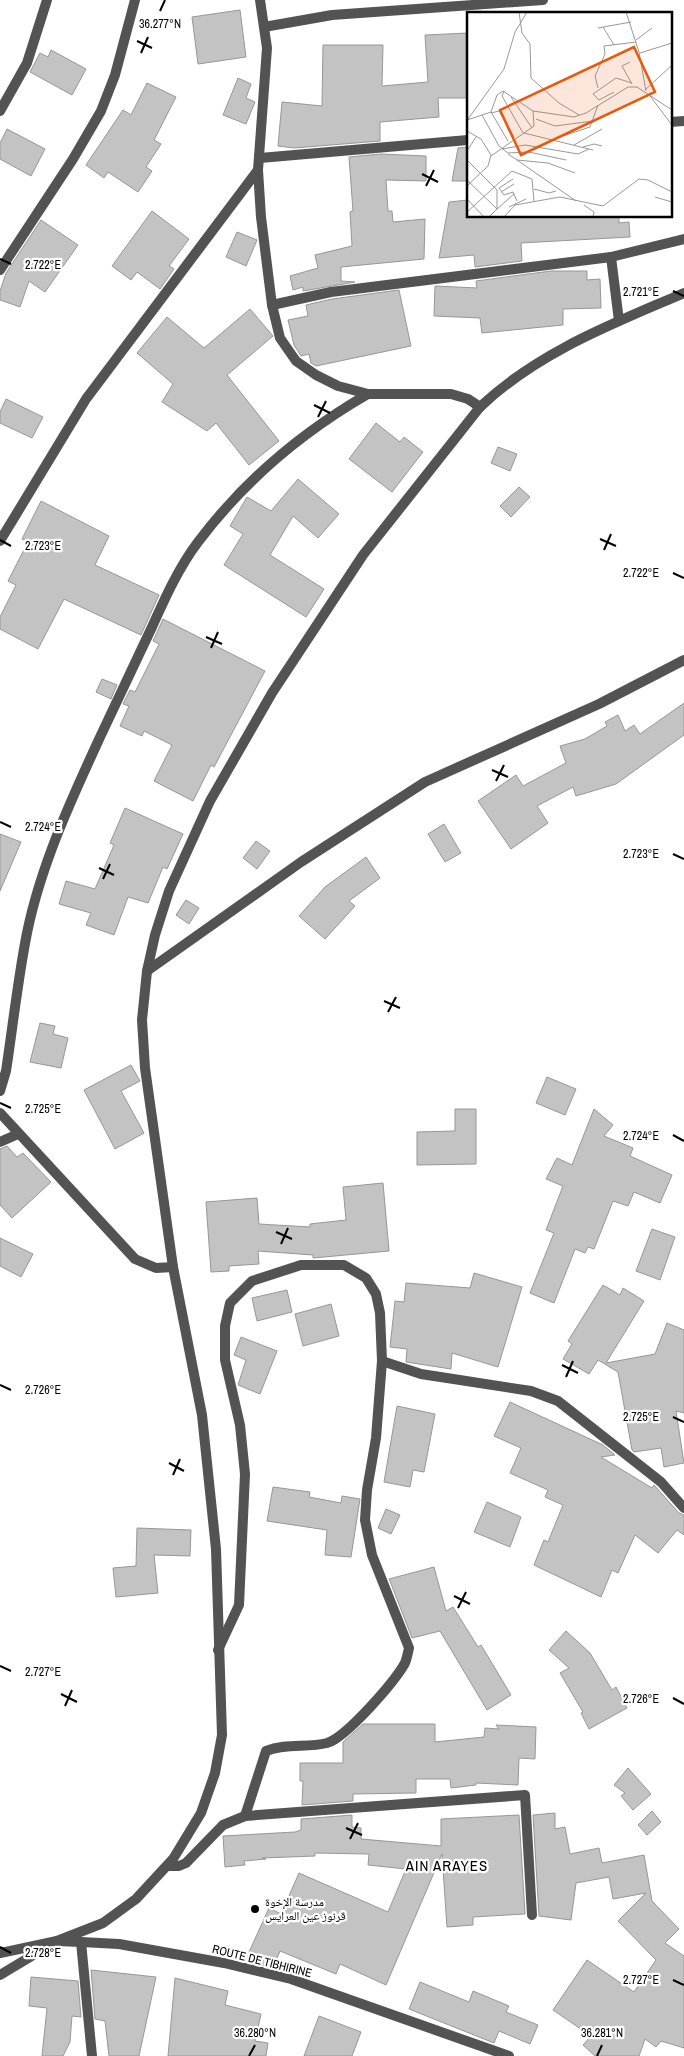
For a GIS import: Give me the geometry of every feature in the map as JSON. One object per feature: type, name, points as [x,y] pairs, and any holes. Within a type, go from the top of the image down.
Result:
[{"type":"street","points":[[0,111],[27,62],[47,0]]},
{"type":"street","points":[[0,270],[73,159],[101,111],[115,75],[135,0]]},
{"type":"street","points":[[260,0],[267,48],[258,170],[261,217],[272,305],[280,338],[296,361],[316,375],[338,386],[368,394],[451,394],[468,399],[480,407]]},
{"type":"street","points":[[264,27],[332,14],[543,0]]},
{"type":"street","points":[[260,158],[467,140]]},
{"type":"street","points":[[0,541],[86,399],[258,170]]},
{"type":"street","points":[[272,305],[331,292],[611,257],[684,239]]},
{"type":"street","points":[[611,257],[619,321]]},
{"type":"street","points":[[0,1975],[57,1941],[103,1923],[136,1899],[167,1866],[201,1813],[215,1773],[222,1736],[216,1549],[202,1415],[173,1267],[145,1068],[142,1020],[147,971],[155,934],[169,891],[210,801],[272,693],[363,555],[480,407],[494,394],[547,356],[619,321],[684,293]]},
{"type":"street","points":[[0,1091],[6,1071],[27,932],[41,883],[82,777],[167,595],[196,544],[240,491],[284,451],[326,418],[368,394]]},
{"type":"street","points":[[147,971],[301,862],[425,782],[600,704],[684,660]]},
{"type":"street","points":[[0,1113],[135,1259],[156,1268],[173,1267]]},
{"type":"street","points":[[0,1142],[18,1134]]},
{"type":"street","points":[[218,1650],[239,1605],[246,1474],[240,1425],[225,1360],[225,1326],[230,1303],[252,1281],[302,1265],[344,1265],[366,1278],[376,1294],[380,1312],[382,1361],[376,1438],[367,1490],[365,1520],[372,1555],[409,1648],[406,1661],[387,1688],[345,1732],[328,1743],[290,1745],[266,1751],[245,1816]]},
{"type":"street","points":[[382,1361],[420,1374],[531,1391],[558,1401],[661,1482],[684,1508]]},
{"type":"street","points":[[167,1866],[179,1866],[186,1863],[223,1825],[245,1816],[525,1795],[532,1915]]},
{"type":"street","name":"ROUTE DE TIBHIRINE","points":[[0,1953],[57,1941],[119,1944],[186,1956],[291,1979],[509,2056]]},
{"type":"street","points":[[81,1942],[92,2056]]},
{"type":"building","points":[[240,10],[246,57],[198,64],[192,17]]},
{"type":"building","points":[[467,33],[467,98],[438,98],[439,117],[380,122],[380,141],[294,148],[278,146],[282,102],[322,106],[323,45],[383,45],[382,86],[428,82],[425,35]]},
{"type":"building","points":[[51,50],[86,69],[72,95],[30,72],[40,53],[48,57]]},
{"type":"building","points":[[238,78],[251,84],[246,98],[255,102],[246,124],[223,115]]},
{"type":"building","points":[[147,83],[176,97],[154,140],[161,144],[146,167],[152,171],[138,192],[108,172],[104,178],[86,165],[123,110],[131,115]]},
{"type":"building","points":[[7,129],[45,149],[31,176],[0,159],[0,143]]},
{"type":"building","points":[[467,147],[467,181],[452,181],[458,148]]},
{"type":"building","points":[[381,154],[426,156],[426,181],[386,180],[388,211],[392,211],[393,222],[425,219],[424,259],[341,267],[341,281],[355,282],[303,291],[303,287],[293,290],[290,276],[318,268],[315,255],[352,246],[350,212],[353,211],[349,157]]},
{"type":"building","points":[[467,200],[467,218],[619,218],[619,223],[629,222],[630,237],[521,243],[522,261],[475,267],[474,255],[439,258],[449,202]]},
{"type":"building","points":[[152,211],[189,239],[169,266],[174,269],[160,289],[137,272],[131,280],[112,266]]},
{"type":"building","points":[[41,220],[78,245],[45,292],[29,281],[20,307],[0,300],[0,291],[6,273]]},
{"type":"building","points":[[237,232],[257,240],[246,266],[226,257]]},
{"type":"building","points":[[551,271],[587,271],[587,280],[600,279],[601,308],[563,309],[563,325],[482,333],[480,318],[434,316],[435,286],[477,288],[476,281]]},
{"type":"building","points":[[399,290],[411,346],[316,366],[311,363],[309,354],[301,356],[294,345],[288,320],[308,316],[306,305],[332,299]]},
{"type":"building","points":[[250,309],[273,336],[227,375],[279,441],[249,465],[216,423],[207,431],[162,402],[173,384],[137,353],[167,317],[204,348]]},
{"type":"building","points":[[6,399],[43,417],[32,438],[0,423],[0,412]]},
{"type":"building","points":[[376,423],[400,442],[404,437],[423,452],[392,492],[349,459]]},
{"type":"building","points":[[498,447],[517,454],[510,471],[491,463]]},
{"type":"building","points":[[298,479],[339,514],[318,538],[293,516],[270,555],[324,589],[306,617],[224,565],[243,534],[230,526],[247,497],[271,511]]},
{"type":"building","points":[[519,487],[530,497],[511,517],[500,506]]},
{"type":"building","points":[[41,501],[109,536],[95,565],[159,595],[141,635],[64,599],[38,649],[0,629],[0,617],[16,585],[8,581],[28,542],[22,539]]},
{"type":"building","points":[[163,619],[265,671],[214,767],[211,765],[193,801],[154,781],[172,745],[144,731],[142,736],[120,726],[129,706],[123,704],[130,690],[135,692],[159,644],[153,641]]},
{"type":"building","points":[[102,679],[117,685],[111,699],[96,692]]},
{"type":"building","points":[[684,703],[684,735],[616,784],[576,796],[573,787],[537,806],[548,823],[511,849],[478,801],[516,775],[523,786],[566,763],[560,746],[585,739],[607,726],[605,722],[618,715],[625,731],[634,725],[640,734]]},
{"type":"building","points":[[125,808],[183,834],[167,869],[163,867],[148,903],[128,897],[114,935],[86,925],[91,913],[59,904],[66,881],[95,889],[114,845],[110,843]]},
{"type":"building","points":[[444,824],[461,853],[445,862],[428,834]]},
{"type":"building","points":[[0,834],[21,842],[0,891]]},
{"type":"building","points":[[256,841],[270,851],[257,869],[243,858]]},
{"type":"building","points":[[366,857],[380,878],[349,901],[355,906],[325,939],[299,916],[325,887]]},
{"type":"building","points":[[186,900],[199,908],[189,924],[176,915]]},
{"type":"building","points":[[40,1023],[55,1026],[53,1034],[68,1038],[61,1068],[30,1062]]},
{"type":"building","points":[[131,1065],[140,1081],[121,1091],[144,1133],[115,1149],[84,1090]]},
{"type":"building","points":[[547,1077],[576,1089],[565,1115],[536,1103]]},
{"type":"building","points":[[455,1109],[476,1109],[476,1164],[417,1165],[417,1132],[455,1131]]},
{"type":"building","points":[[594,1109],[613,1125],[604,1136],[633,1148],[630,1156],[672,1175],[660,1203],[634,1192],[628,1206],[613,1201],[594,1249],[588,1247],[585,1253],[575,1249],[554,1303],[530,1293],[554,1233],[546,1230],[563,1186],[546,1179],[557,1158],[572,1165]]},
{"type":"building","points":[[7,1146],[17,1157],[23,1153],[51,1182],[12,1218],[0,1205],[0,1149]]},
{"type":"building","points":[[383,1183],[389,1251],[313,1258],[313,1255],[258,1251],[259,1264],[229,1266],[229,1271],[211,1272],[206,1202],[257,1198],[259,1224],[310,1227],[310,1224],[346,1220],[343,1187]]},
{"type":"building","points":[[652,1229],[675,1237],[660,1280],[636,1271]]},
{"type":"building","points":[[0,1238],[33,1254],[21,1277],[0,1266]]},
{"type":"building","points":[[474,1273],[522,1287],[498,1367],[452,1353],[451,1369],[406,1362],[407,1349],[390,1347],[395,1301],[404,1302],[406,1283],[470,1288]]},
{"type":"building","points":[[603,1285],[620,1295],[623,1288],[644,1301],[606,1363],[655,1354],[667,1323],[684,1330],[684,1413],[676,1411],[684,1463],[664,1467],[661,1448],[634,1452],[632,1450],[618,1372],[598,1360],[589,1374],[563,1359],[572,1344],[568,1341]]},
{"type":"building","points":[[287,1290],[292,1312],[257,1321],[252,1298]]},
{"type":"building","points":[[331,1304],[339,1336],[303,1346],[295,1314]]},
{"type":"building","points":[[241,1337],[277,1351],[260,1394],[238,1385],[246,1360],[234,1355]]},
{"type":"building","points":[[510,1402],[603,1445],[615,1455],[601,1457],[652,1488],[654,1485],[679,1513],[684,1515],[684,1535],[677,1530],[658,1553],[635,1535],[618,1573],[612,1570],[601,1597],[534,1565],[544,1540],[548,1542],[563,1505],[545,1497],[548,1490],[510,1473],[521,1448],[494,1436]]},
{"type":"building","points":[[397,1406],[435,1414],[424,1472],[413,1470],[410,1487],[384,1482]]},
{"type":"building","points":[[273,1487],[310,1492],[309,1497],[341,1503],[342,1496],[360,1499],[351,1557],[325,1555],[327,1530],[267,1521]]},
{"type":"building","points":[[487,1502],[521,1517],[510,1547],[474,1532]]},
{"type":"building","points":[[386,1509],[400,1515],[391,1534],[378,1528]]},
{"type":"building","points":[[137,1528],[191,1530],[190,1556],[154,1555],[158,1593],[116,1597],[113,1568],[136,1566]]},
{"type":"building","points":[[434,1567],[446,1611],[453,1607],[478,1647],[481,1645],[511,1695],[487,1710],[440,1631],[412,1638],[389,1579]]},
{"type":"building","points":[[566,1631],[590,1653],[612,1690],[616,1687],[627,1708],[589,1729],[581,1713],[583,1712],[560,1673],[569,1668],[549,1650]]},
{"type":"building","points":[[363,1724],[435,1724],[435,1742],[484,1737],[485,1728],[499,1729],[496,1725],[536,1727],[535,1759],[519,1758],[518,1785],[476,1783],[476,1785],[451,1788],[450,1779],[416,1779],[416,1793],[353,1794],[353,1801],[302,1805],[303,1781],[300,1781],[300,1763],[343,1763],[343,1742]]},
{"type":"building","points":[[628,1768],[651,1794],[633,1810],[621,1796],[625,1793],[614,1785]]},
{"type":"building","points":[[652,1811],[661,1822],[647,1835],[638,1825]]},
{"type":"building","points":[[555,1813],[555,1829],[565,1827],[570,1854],[599,1848],[602,1863],[644,1855],[652,1901],[679,1929],[665,1943],[684,1956],[684,2048],[661,2041],[656,2047],[645,2039],[639,2056],[595,2056],[583,2045],[591,2036],[553,2010],[587,1960],[634,1992],[656,1960],[618,1921],[646,1893],[613,1899],[609,1877],[576,1883],[571,1920],[539,1916],[533,1815]]},
{"type":"building","points":[[352,1815],[352,1827],[361,1828],[361,1839],[441,1846],[441,1819],[519,1815],[525,1914],[473,1917],[473,1925],[447,1927],[442,1854],[386,1985],[340,1964],[336,1974],[280,1951],[273,1968],[245,1961],[269,1908],[281,1914],[299,1873],[388,1912],[406,1869],[368,1865],[369,1854],[315,1853],[315,1856],[262,1858],[266,1859],[244,1861],[245,1865],[225,1867],[223,1836],[295,1832],[301,1830],[301,1819]]},
{"type":"building","points":[[91,1970],[156,1977],[139,2056],[109,2056],[105,2021],[95,2019]]},
{"type":"building","points":[[31,1977],[78,1981],[81,2017],[72,2016],[70,2042],[63,2056],[42,2056],[47,2008],[29,2006]]},
{"type":"building","points":[[175,1978],[228,1991],[225,2005],[261,2014],[255,2041],[268,2043],[266,2056],[168,2056]]},
{"type":"building","points":[[420,1982],[469,2002],[473,1991],[509,2006],[506,2012],[538,2025],[530,2044],[499,2031],[494,2043],[409,2009]]},
{"type":"building","points":[[319,2016],[361,2032],[352,2056],[304,2056]]},
{"type":"place","name":"مدرسة الإخوة قرنوز عين العرايس","points":[[255,1909]]},
{"type":"district","name":"AIN ARAYES","points":[[447,1866]]}]
